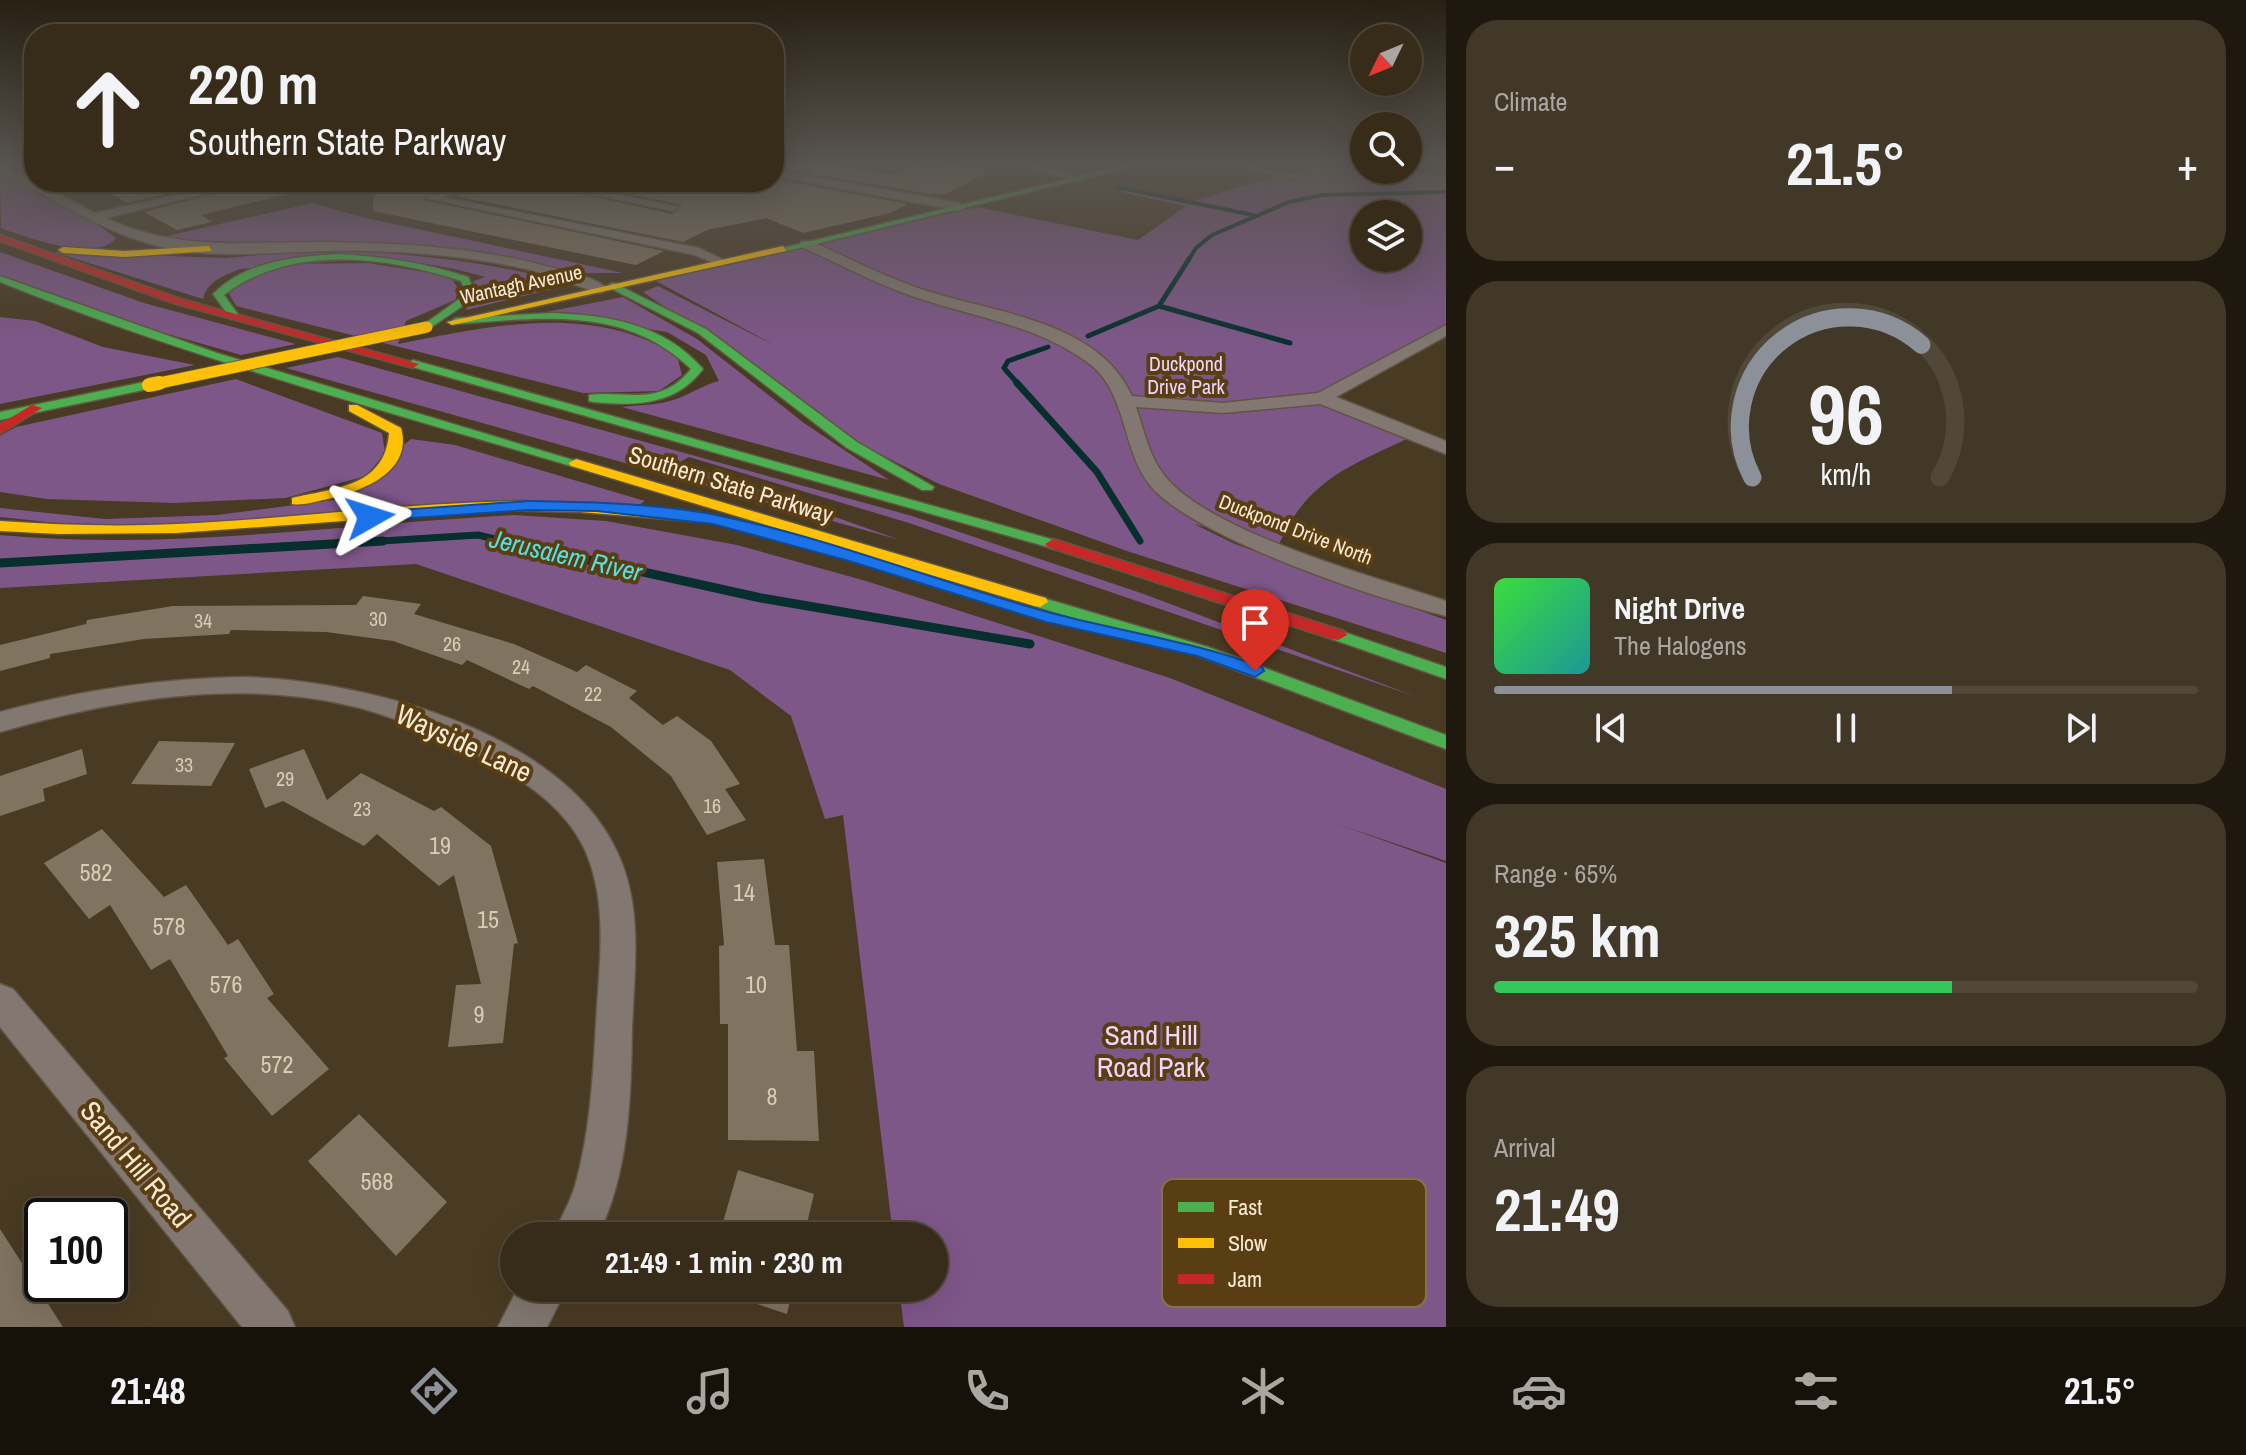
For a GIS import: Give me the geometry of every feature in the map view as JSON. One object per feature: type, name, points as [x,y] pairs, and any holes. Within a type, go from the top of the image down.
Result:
[{"type":"main road","name":"Wantagh Avenue","points":[[0,416],[456,321],[885,225]]},
{"type":"main road","points":[[80,251],[119,243],[123,239],[118,228]]},
{"type":"main road","points":[[1,239],[80,251],[182,253],[209,249]]},
{"type":"main road","name":"Southern State Parkway","points":[[1,239],[79,272],[176,303],[411,362],[1019,532],[1446,673]]},
{"type":"main road","points":[[235,317],[218,294],[222,286],[247,271],[305,260],[362,259],[432,266],[465,279],[470,291],[466,299],[427,327]]},
{"type":"main road","name":"Southern State Parkway","points":[[0,279],[72,309],[209,353],[1202,651],[1446,742]]},
{"type":"main road","points":[[608,288],[702,331],[887,468],[1019,532]]},
{"type":"main road","points":[[31,313],[209,353]]},
{"type":"main road","points":[[411,362],[543,391],[607,400],[659,397],[677,391],[692,379],[697,369],[689,353],[675,343],[621,324],[548,317],[456,321]]},
{"type":"main road","points":[[236,506],[297,501],[356,486],[377,476],[393,462],[400,446],[396,431],[282,375]]},
{"type":"main road","points":[[0,430],[36,408]]},
{"type":"main road","points":[[0,526],[74,532],[181,532],[464,507],[597,507],[714,519],[855,557],[1052,618],[1202,651]]},
{"type":"street","points":[[113,225],[147,246],[182,253],[234,254],[337,247]]},
{"type":"street","points":[[565,225],[699,252],[721,262]]},
{"type":"street","points":[[118,228],[170,245],[209,249],[337,247],[464,255],[608,288]]},
{"type":"street","name":"Duckpond Drive North","points":[[806,244],[914,292],[1010,319],[1060,337],[1098,361],[1113,377],[1126,401],[1145,462],[1160,483],[1205,517],[1241,535],[1446,609]]},
{"type":"street","points":[[1126,401],[1223,408],[1322,398],[1446,330]]},
{"type":"street","points":[[1424,343],[1446,349]]},
{"type":"street","points":[[1322,398],[1446,448]]},
{"type":"street","name":"Wayside Lane","points":[[0,722],[97,697],[146,691],[257,686],[330,692],[385,707],[444,729],[497,753],[546,782],[572,806],[598,844],[611,876],[618,920],[612,1083],[600,1163],[580,1222]]},
{"type":"street","name":"Sand Hill Road","points":[[0,1000],[272,1327]]},
{"type":"street","points":[[521,1327],[536,1302]]},
{"type":"green space","points":[[1,225],[98,225],[116,238],[107,245],[78,248],[43,242],[1,228]]},
{"type":"green space","points":[[216,225],[398,225],[623,273],[576,273],[447,250],[209,247],[159,238]]},
{"type":"green space","name":"Duckpond Drive Park","points":[[899,225],[1064,225],[1138,240],[1159,225],[1350,225],[1350,272],[1422,272],[1422,225],[1446,225],[1446,328],[1327,398],[1417,434],[1353,465],[1318,489],[1303,504],[1278,547],[1194,524],[1235,544],[1446,620],[1446,653],[1130,552],[939,484],[860,444],[643,292],[658,286],[778,347],[656,281]]},
{"type":"green space","points":[[317,250],[470,262],[561,281],[564,286],[466,310],[474,281],[485,277],[422,263],[334,261],[240,269],[213,283],[203,299],[54,252],[226,258]]},
{"type":"green space","points":[[0,252],[144,303],[296,344],[241,355],[112,318],[0,276]]},
{"type":"green space","points":[[368,263],[450,276],[459,290],[455,300],[406,321],[398,344],[505,326],[576,324],[611,329],[644,339],[677,356],[682,375],[659,391],[583,393],[236,306],[226,288],[285,264]]},
{"type":"green space","points":[[623,297],[697,339],[804,423],[889,480],[622,407],[667,402],[719,381],[706,355],[667,332],[541,313]]},
{"type":"green space","points":[[0,317],[35,321],[103,347],[195,365],[0,404]]},
{"type":"green space","points":[[338,357],[912,516],[1141,593],[1417,697],[909,523],[689,457],[680,462],[900,540],[286,368]]},
{"type":"green space","points":[[236,379],[382,433],[385,453],[366,476],[285,498],[174,503],[47,499],[0,492],[0,436],[16,427]]},
{"type":"green space","points":[[411,439],[455,445],[645,501],[639,505],[96,527],[0,517],[0,508],[105,519],[217,515],[334,500]]},
{"type":"green space","name":"Sand Hill Road Park","points":[[514,515],[606,521],[737,545],[866,581],[1170,678],[1446,789],[1446,861],[1335,823],[1446,863],[1446,1327],[904,1327],[901,1302],[948,1302],[948,1222],[891,1222],[843,815],[825,819],[791,716],[730,670],[416,564],[0,588],[0,535],[128,540]]},
{"type":"building","points":[[168,225],[199,225],[177,230]]},
{"type":"building","points":[[441,225],[541,225],[664,251],[636,265]]},
{"type":"building","points":[[598,225],[732,225],[707,230],[683,242]]},
{"type":"building","points":[[783,225],[838,225],[803,233]]},
{"type":"building","points":[[363,596],[421,604],[414,614],[514,644],[577,672],[586,665],[637,691],[629,698],[663,725],[677,716],[711,741],[740,784],[725,789],[746,820],[707,835],[671,776],[611,727],[533,686],[529,689],[467,660],[462,665],[393,641],[326,632],[231,630],[229,634],[144,639],[50,654],[50,658],[0,671],[0,645],[86,624],[87,620],[173,606],[356,605]]},
{"type":"building","points":[[159,741],[235,743],[211,786],[131,784]]},
{"type":"building","points":[[82,749],[87,774],[43,789],[45,801],[0,816],[0,776]]},
{"type":"building","points":[[304,749],[327,800],[361,773],[434,811],[441,807],[491,846],[518,943],[514,944],[503,1043],[448,1047],[456,985],[481,984],[454,875],[439,886],[377,834],[364,846],[283,801],[265,808],[249,769]]},
{"type":"building","points":[[102,829],[164,897],[186,885],[228,945],[238,939],[274,994],[267,998],[329,1069],[272,1116],[224,1058],[228,1056],[170,959],[151,970],[110,905],[89,919],[44,863]]},
{"type":"building","points":[[764,859],[775,945],[789,945],[797,1051],[814,1051],[819,1141],[728,1140],[728,1024],[720,1024],[719,946],[724,945],[717,862]]},
{"type":"building","points":[[359,1114],[447,1202],[396,1256],[308,1161]]},
{"type":"building","points":[[738,1170],[814,1194],[807,1222],[723,1222]]},
{"type":"building","points":[[0,1229],[24,1266],[24,1302],[47,1302],[63,1327],[0,1327]]},
{"type":"building","points":[[751,1302],[790,1302],[787,1314]]},
{"type":"waterway","name":"Jerusalem River","points":[[1188,261],[1196,248],[1212,235],[1236,225]]},
{"type":"waterway","name":"Jerusalem River","points":[[1159,306],[1189,259]]},
{"type":"waterway","name":"Jerusalem River","points":[[1088,336],[1159,306]]},
{"type":"waterway","points":[[1159,306],[1290,343]]},
{"type":"waterway","name":"Jerusalem River","points":[[1019,385],[1004,368],[1008,361],[1048,347]]},
{"type":"waterway","name":"Jerusalem River","points":[[1017,383],[1097,472],[1140,541]]},
{"type":"waterway","name":"Jerusalem River","points":[[359,542],[478,535],[511,543]]},
{"type":"waterway","name":"Jerusalem River","points":[[359,542],[383,541]]},
{"type":"waterway","name":"Jerusalem River","points":[[503,541],[511,543]]},
{"type":"waterway","name":"Jerusalem River","points":[[0,563],[359,542]]},
{"type":"waterway","name":"Jerusalem River","points":[[349,543],[359,542]]},
{"type":"waterway","name":"Jerusalem River","points":[[511,543],[761,598],[1030,644]]},
{"type":"traffic: fast","points":[[783,249],[884,225]]},
{"type":"traffic: fast","points":[[235,317],[218,294],[241,277],[269,265],[337,257],[406,263],[465,279],[470,291],[466,299],[427,327]]},
{"type":"traffic: fast","points":[[0,279],[70,307],[213,356],[576,463]]},
{"type":"traffic: fast","points":[[614,286],[702,331],[852,445],[927,487]]},
{"type":"traffic: fast","points":[[456,321],[552,316],[617,322],[647,332],[674,347],[697,369],[687,381],[664,395],[637,400],[593,398]]},
{"type":"traffic: fast","points":[[413,364],[1053,544]]},
{"type":"traffic: fast","points":[[0,416],[149,385]]},
{"type":"traffic: fast","points":[[1040,602],[1202,651],[1446,742]]},
{"type":"traffic: fast","points":[[1338,635],[1446,673]]},
{"type":"traffic: slow","points":[[63,250],[125,254],[209,249]]},
{"type":"traffic: slow","points":[[452,322],[783,249]]},
{"type":"traffic: slow","points":[[149,385],[427,327]]},
{"type":"traffic: slow","points":[[297,501],[348,490],[378,475],[388,464],[395,449],[396,431],[353,408]]},
{"type":"traffic: slow","points":[[576,463],[1040,602]]},
{"type":"traffic: slow","points":[[0,526],[59,530],[176,529],[495,506],[580,508],[692,517]]},
{"type":"traffic: jam","points":[[0,238],[177,301],[413,364]]},
{"type":"traffic: jam","points":[[0,430],[36,408]]},
{"type":"traffic: jam","points":[[1053,544],[1338,635]]},
{"type":"route","points":[[370,517],[464,507],[528,505],[597,507],[714,519],[855,557],[1052,618],[1202,651],[1255,671]]}]
